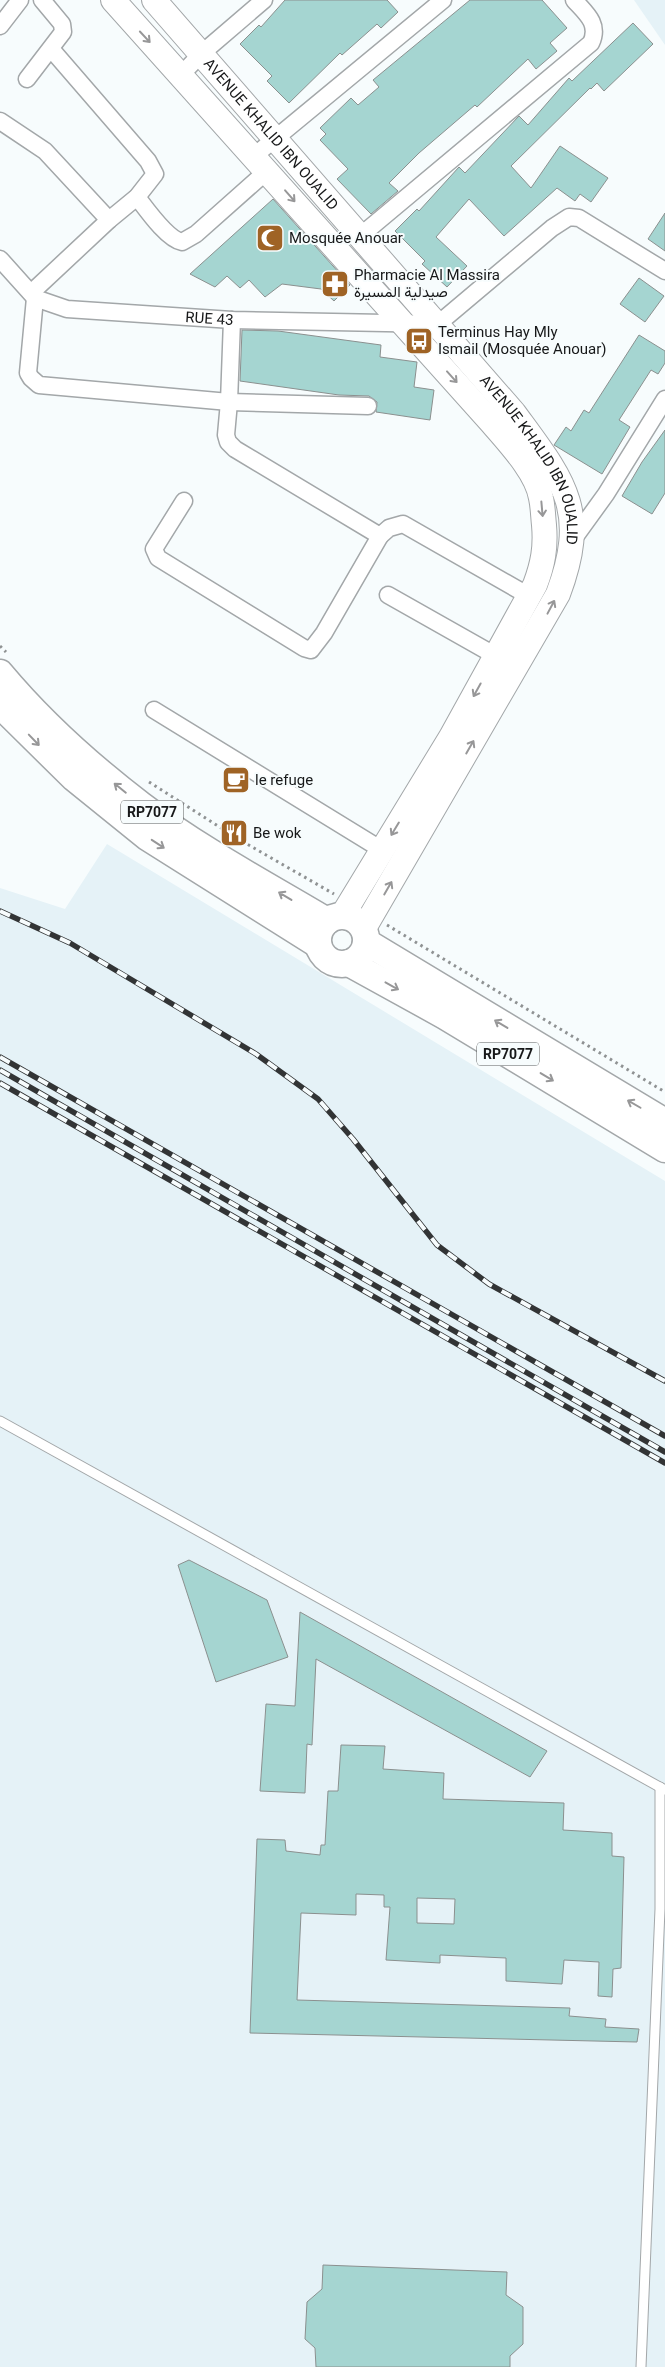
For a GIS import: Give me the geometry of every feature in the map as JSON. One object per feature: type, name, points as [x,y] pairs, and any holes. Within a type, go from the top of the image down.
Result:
[{"type":"main road","name":"AVENUE KHALID IBN OUALID","points":[[113,0],[261,163],[516,450],[541,496],[545,542],[544,557],[529,596],[451,737],[382,850],[348,925]]},
{"type":"main road","name":"AVENUE KHALID IBN OUALID","points":[[154,0],[274,140],[438,324],[514,413],[556,471],[568,494],[572,512],[572,541],[565,575],[546,615],[348,925]]},
{"type":"main road","name":"RP7077","points":[[6,666],[81,755],[142,806],[201,846],[348,925],[665,1122]]},
{"type":"main road","name":"RP7077","points":[[0,705],[74,778],[140,832],[348,925]]},
{"type":"main road","name":"RP7077","points":[[348,925],[323,954],[332,962],[349,963],[445,1016],[665,1148]]},
{"type":"main road","points":[[348,925],[362,953],[349,963]]},
{"type":"street","points":[[0,26],[20,0]]},
{"type":"street","points":[[26,79],[52,50],[62,36],[64,28],[42,0]]},
{"type":"street","points":[[180,75],[201,54],[264,0]]},
{"type":"street","points":[[137,198],[176,241],[182,242],[196,234],[261,163],[274,140],[443,0]]},
{"type":"street","points":[[359,237],[591,43],[595,35],[594,26],[590,18],[574,0]]},
{"type":"street","points":[[52,50],[154,170],[152,181],[137,198],[109,220],[33,296],[28,369],[30,378],[35,383],[46,387],[229,402],[368,406]]},
{"type":"street","points":[[0,121],[45,151],[109,220]]},
{"type":"street","points":[[438,324],[552,228],[569,217],[579,218],[665,271]]},
{"type":"street","name":"RUE 43","points":[[0,259],[33,296],[67,310],[232,320],[438,324]]},
{"type":"street","points":[[232,320],[226,435],[228,442],[235,449],[380,536]]},
{"type":"street","points":[[572,541],[606,494],[665,398]]},
{"type":"street","points":[[184,501],[158,540],[154,549],[158,558],[304,648],[311,650],[324,634],[380,536],[389,528],[403,524],[529,596]]},
{"type":"street","points":[[388,595],[496,656]]},
{"type":"street","points":[[154,710],[382,850]]},
{"type":"lane","points":[[0,1421],[663,1789],[660,1909],[641,2367]]},
{"type":"path","points":[[0,646],[6,666]]},
{"type":"path","points":[[144,778],[240,840],[348,925],[665,1092]]},
{"type":"shaded area","points":[[634,0],[665,0],[665,45]]},
{"type":"shaded area","points":[[107,844],[665,1181],[665,2367],[0,2367],[0,888],[65,909]]},
{"type":"building","points":[[285,0],[387,0],[398,12],[381,28],[377,24],[342,55],[340,53],[289,103],[267,81],[272,76],[240,44],[259,25],[261,27]]},
{"type":"building","points":[[470,0],[542,0],[567,28],[550,43],[557,51],[536,69],[528,59],[477,107],[475,105],[419,153],[389,183],[398,191],[371,214],[337,179],[348,169],[320,140],[326,134],[320,128],[351,98],[358,105],[379,87],[373,80]]},
{"type":"building","points":[[633,23],[653,44],[604,91],[597,83],[590,88],[511,166],[531,188],[560,146],[608,178],[591,202],[580,194],[575,201],[557,188],[504,236],[469,199],[436,237],[467,266],[447,287],[422,264],[425,261],[395,231],[417,209],[419,211],[459,167],[465,173],[519,116],[528,125],[569,78],[572,81]]},
{"type":"building","name":"Mosquée Anouar","points":[[273,199],[350,285],[334,301],[321,289],[282,284],[265,297],[249,280],[240,288],[227,276],[215,287],[190,274]]},
{"type":"building","points":[[665,213],[665,251],[648,239]]},
{"type":"building","points":[[639,278],[664,296],[645,322],[620,304]]},
{"type":"building","points":[[242,330],[278,331],[381,345],[380,357],[417,362],[414,387],[434,390],[430,420],[376,412],[377,402],[369,396],[339,395],[240,381]]},
{"type":"building","points":[[639,335],[665,351],[665,363],[658,374],[651,370],[619,420],[630,427],[602,474],[554,445],[566,427],[571,431],[584,410],[589,413]]},
{"type":"building","points":[[665,430],[665,493],[652,514],[622,496],[642,462]]},
{"type":"building","points":[[189,1560],[267,1600],[288,1657],[216,1682],[178,1565]]},
{"type":"building","points":[[300,1612],[547,1751],[530,1777],[316,1659],[312,1745],[307,1744],[305,1793],[260,1791],[266,1704],[295,1706]]},
{"type":"building","points":[[341,1745],[385,1746],[383,1769],[444,1773],[443,1799],[564,1803],[563,1830],[612,1833],[612,1856],[624,1857],[621,1968],[613,1969],[612,1997],[598,1996],[599,1962],[564,1960],[562,1984],[506,1981],[506,1958],[440,1955],[440,1963],[386,1960],[390,1907],[384,1907],[384,1895],[356,1894],[356,1915],[301,1913],[297,2000],[570,2008],[569,2016],[606,2019],[605,2027],[639,2029],[637,2042],[250,2033],[257,1839],[285,1840],[286,1851],[320,1855],[321,1845],[325,1845],[328,1791],[338,1791]],"holes":[[[417,1898],[455,1899],[454,1924],[417,1923]]]},
{"type":"building","points":[[323,2265],[507,2272],[506,2295],[523,2307],[523,2344],[510,2356],[510,2367],[316,2367],[315,2348],[305,2339],[307,2302],[322,2289]]},
{"type":"railway","points":[[0,911],[70,943],[256,1054],[318,1099],[353,1139],[437,1245],[489,1284],[665,1381]]},
{"type":"railway","points":[[0,1057],[665,1436]]},
{"type":"railway","points":[[0,1070],[665,1452]]},
{"type":"railway","points":[[0,1083],[665,1463]]},
{"type":"place","name":"Mosquée Anouar","points":[[270,238]]},
{"type":"place","name":"Pharmacie Al Massira صيدلية المسيرة","points":[[335,284]]},
{"type":"place","name":"Terminus Hay Mly Ismail (Mosquée Anouar)","points":[[419,341]]},
{"type":"place","name":"le refuge","points":[[236,780]]},
{"type":"place","name":"Be wok","points":[[234,833]]}]
